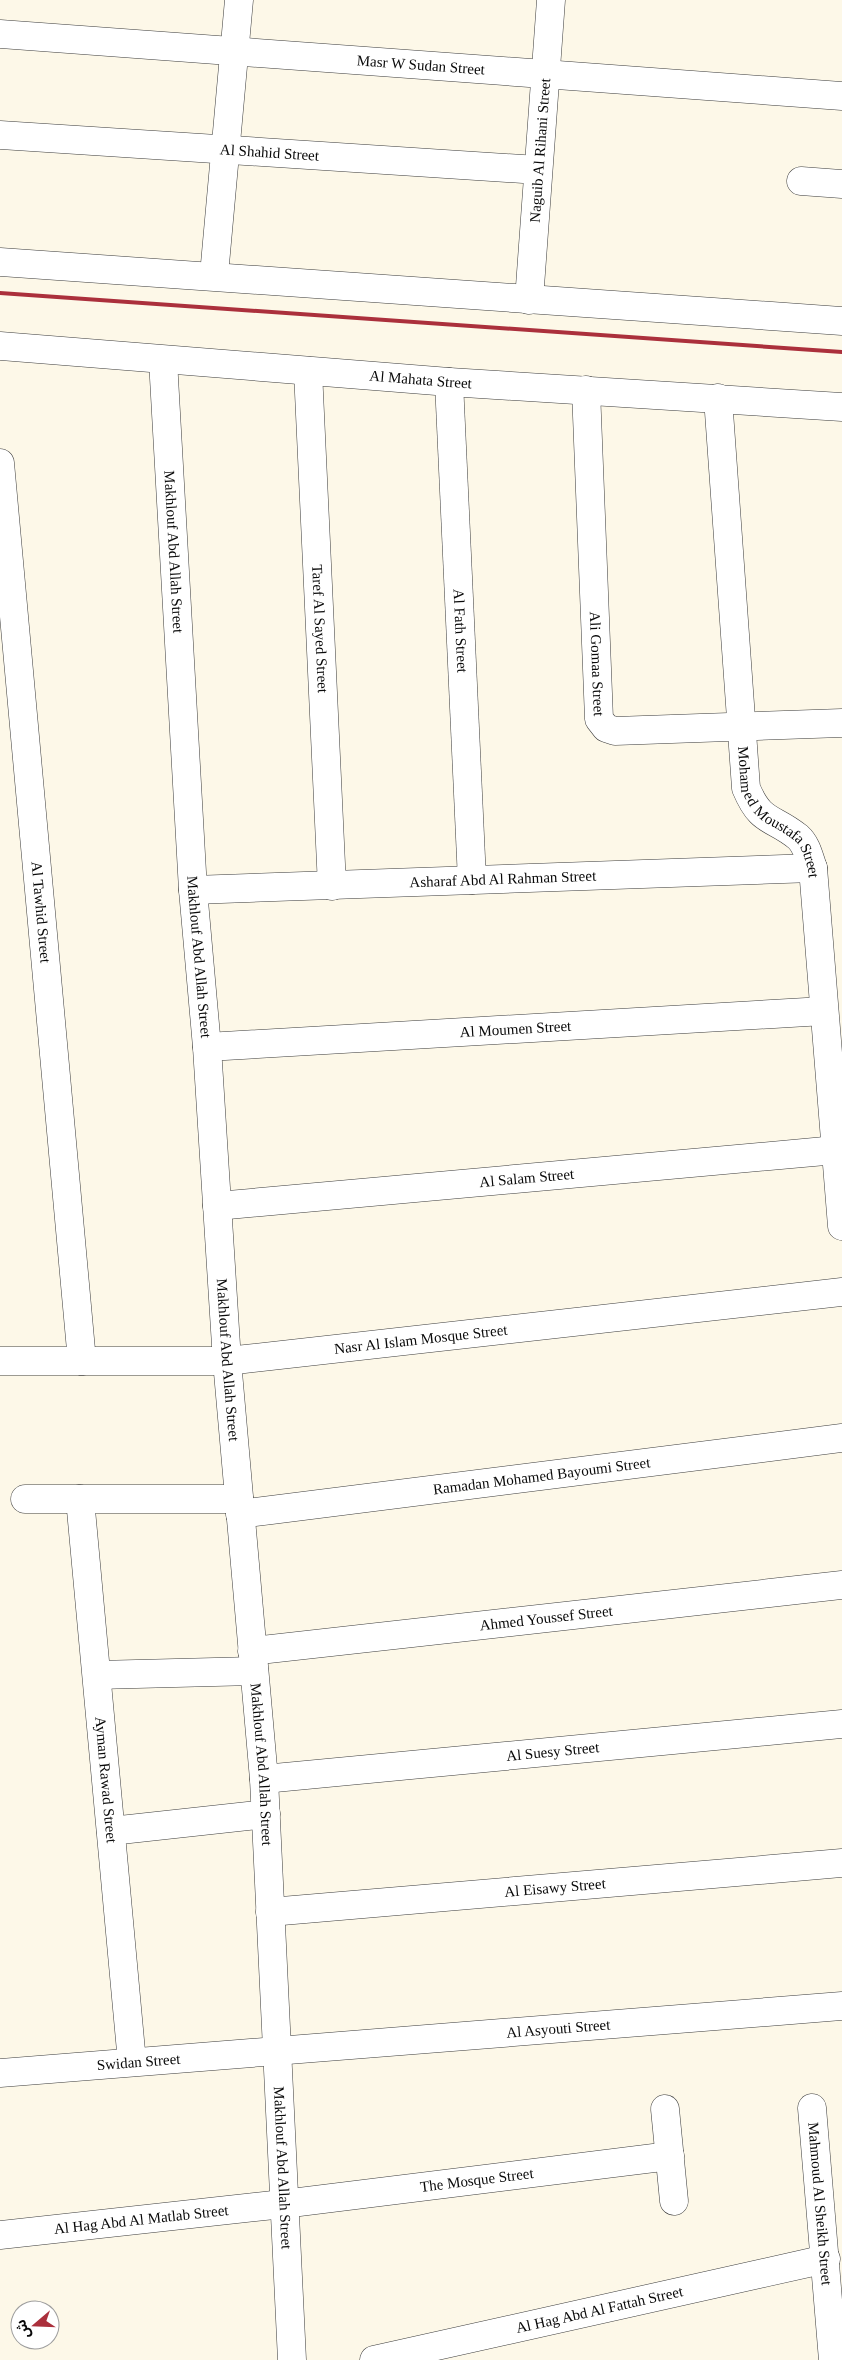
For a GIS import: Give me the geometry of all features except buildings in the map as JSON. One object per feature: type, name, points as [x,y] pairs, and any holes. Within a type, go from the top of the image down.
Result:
[{"type":"street","points":[[214,275],[239,0]]},
{"type":"street","name":"Naguib Al Rihani Street","points":[[529,300],[550,0]]},
{"type":"street","name":"Masr W Sudan Street","points":[[0,34],[842,96]]},
{"type":"street","name":"Al Shahid Street","points":[[0,135],[538,170]]},
{"type":"street","points":[[801,181],[842,184]]},
{"type":"street","points":[[0,262],[214,275],[529,300],[842,321]]},
{"type":"street","name":"Al Mahata Street","points":[[0,346],[449,382],[842,407]]},
{"type":"street","name":"Makhlouf Abd Allah Street","points":[[163,360],[194,890],[207,1047],[227,1361],[264,1779],[292,2360]]},
{"type":"street","name":"Taref Al Sayed Street","points":[[308,371],[332,886]]},
{"type":"street","name":"Al Fath Street","points":[[449,382],[472,880]]},
{"type":"street","name":"Ali Gomaa Street","points":[[586,390],[599,719],[606,728],[616,731],[842,724]]},
{"type":"street","name":"Mohamed Moustafa Street","points":[[718,398],[746,788],[754,805],[768,820],[798,838],[807,849],[813,868],[842,1226]]},
{"type":"street","name":"Al Tawhid Street","points":[[0,463],[82,1361]]},
{"type":"street","name":"Asharaf Abd Al Rahman Street","points":[[194,890],[813,868]]},
{"type":"street","name":"Al Moumen Street","points":[[207,1047],[824,1011]]},
{"type":"street","name":"Al Salam Street","points":[[217,1206],[836,1150]]},
{"type":"street","name":"Nasr Al Islam Mosque Street","points":[[0,1361],[227,1361],[842,1292]]},
{"type":"street","name":"Ramadan Mohamed Bayoumi Street","points":[[25,1499],[80,1499],[239,1506],[842,1438]]},
{"type":"street","name":"Ayman Rawad Street","points":[[80,1499],[132,2062]]},
{"type":"street","name":"Ahmed Youssef Street","points":[[97,1675],[253,1661],[842,1585]]},
{"type":"street","name":"Al Suesy Street","points":[[264,1779],[842,1724]]},
{"type":"street","points":[[111,1831],[266,1814]]},
{"type":"street","name":"Al Eisawy Street","points":[[270,1912],[842,1863]]},
{"type":"street","name":"Al Asyouti Street","points":[[276,2050],[842,2006]]},
{"type":"street","name":"Swidan Street","points":[[0,2073],[276,2050]]},
{"type":"street","name":"Mahmoud Al Sheikh Street","points":[[812,2108],[833,2360]]},
{"type":"street","points":[[666,2109],[674,2201]]},
{"type":"street","name":"The Mosque Street","points":[[283,2204],[670,2156]]},
{"type":"street","name":"Al Hag Abd Al Matlab Street","points":[[0,2235],[283,2204]]},
{"type":"street","name":"Al Hag Abd Al Fattah Street","points":[[374,2360],[826,2260]]},
{"type":"railway","points":[[0,293],[842,352]]}]
